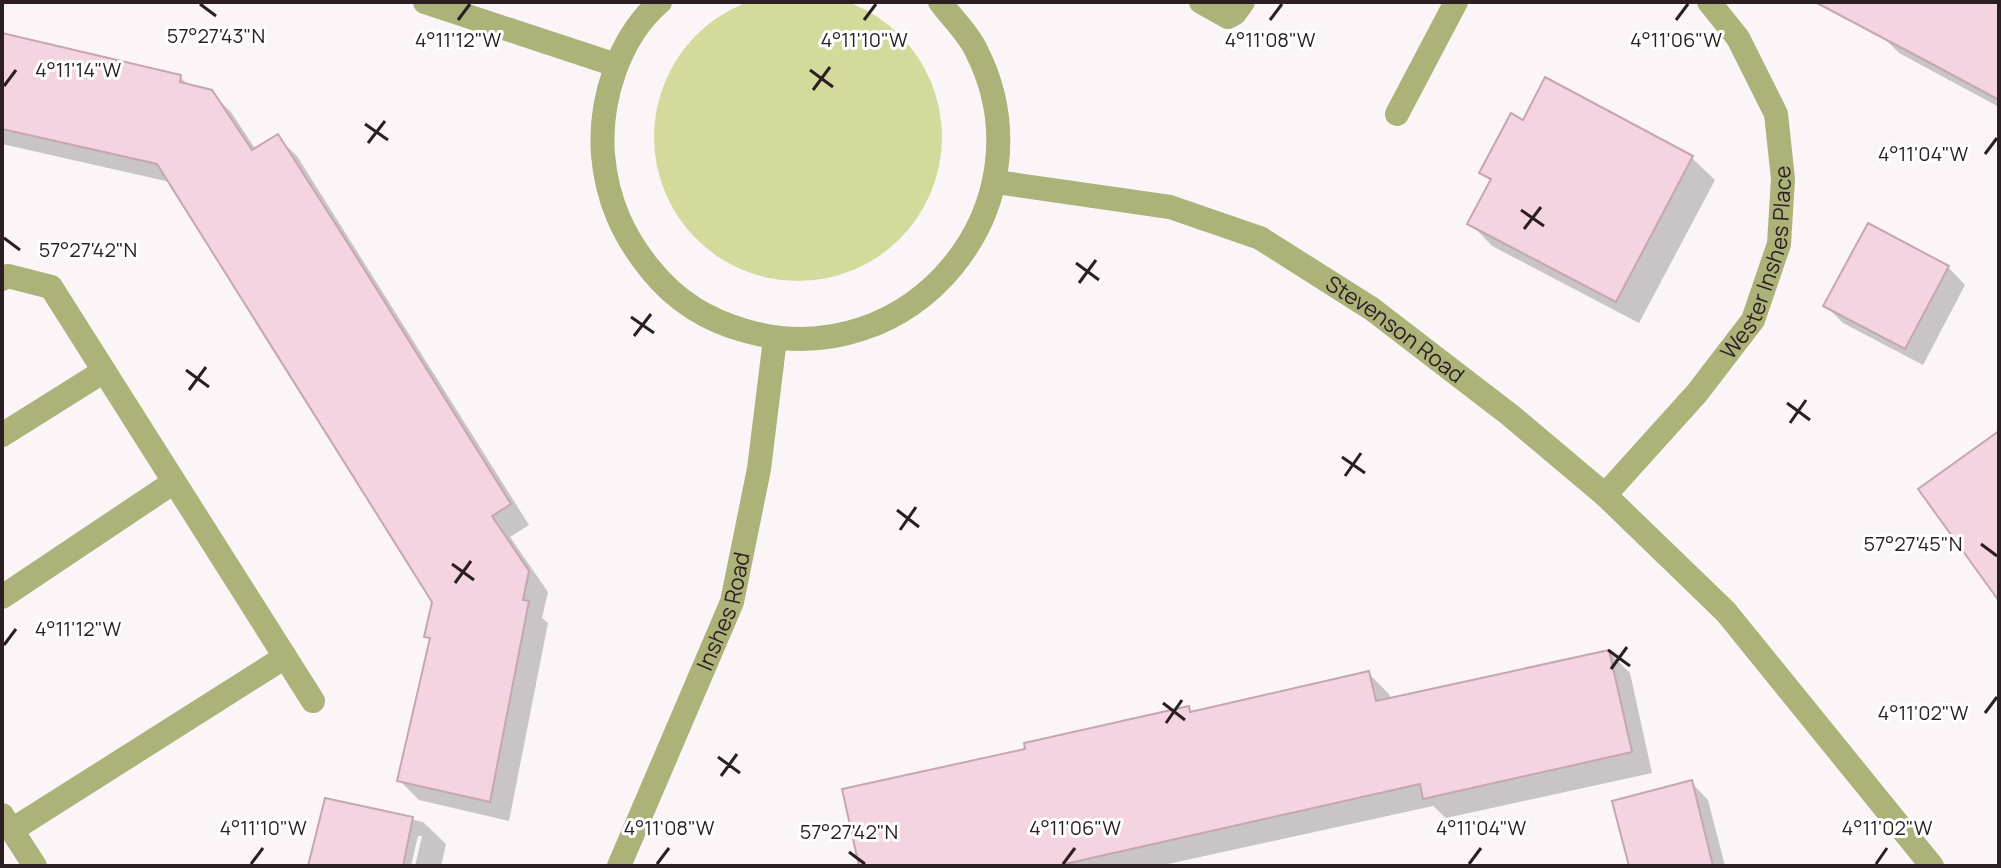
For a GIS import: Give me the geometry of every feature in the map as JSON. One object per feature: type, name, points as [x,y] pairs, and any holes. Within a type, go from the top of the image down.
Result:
[{"type":"street","points":[[425,2],[616,65]]},
{"type":"street","points":[[660,2],[649,12],[616,65],[601,125],[605,185],[628,242],[666,289],[717,323],[775,339],[834,338],[890,319],[939,285],[975,238],[996,182],[997,114],[976,50],[940,2]]},
{"type":"street","points":[[1201,2],[1228,17],[1243,2]]},
{"type":"street","points":[[1397,114],[1456,2]]},
{"type":"street","name":"Wester Inshes Place","points":[[1605,495],[1697,393],[1753,320],[1779,244],[1783,179],[1776,114],[1738,38],[1709,2]]},
{"type":"street","name":"Stevenson Road","points":[[996,182],[1170,207],[1260,238],[1372,309],[1510,415],[1605,495],[1726,612],[1932,866]]},
{"type":"street","points":[[2,279],[8,276],[51,287],[313,701]]},
{"type":"street","name":"Inshes Road","points":[[619,866],[732,602],[759,469],[775,339]]},
{"type":"street","points":[[2,435],[104,371]]},
{"type":"street","points":[[2,597],[174,482]]},
{"type":"street","points":[[35,866],[7,822],[285,657]]},
{"type":"green space","points":[[798,-7],[826,-4],[853,4],[900,35],[931,82],[939,109],[942,137],[939,165],[931,192],[900,239],[853,270],[826,278],[798,281],[770,278],[743,270],[696,239],[665,192],[657,165],[654,137],[657,109],[665,82],[696,35],[743,4],[770,-4]]},
{"type":"building","points":[[1815,2],[1999,2],[1999,100],[1934,65]]},
{"type":"building","points":[[2,33],[181,75],[180,82],[212,90],[252,150],[278,134],[354,253],[511,504],[492,516],[529,571],[523,600],[529,601],[490,802],[397,781],[430,638],[424,637],[432,602],[157,164],[2,129]]},
{"type":"building","points":[[1545,77],[1693,156],[1616,302],[1467,224],[1491,179],[1479,173],[1511,113],[1523,120]]},
{"type":"building","points":[[1868,223],[1949,266],[1905,349],[1823,306]]},
{"type":"building","points":[[1999,431],[1999,601],[1918,489]]},
{"type":"building","points":[[1609,650],[1632,752],[1423,799],[1420,784],[1056,866],[859,866],[842,789],[1025,749],[1024,743],[1189,706],[1190,712],[1369,671],[1376,701]]},
{"type":"building","points":[[1692,780],[1713,866],[1629,866],[1612,801]]},
{"type":"building","points":[[325,798],[413,817],[403,866],[308,866]]}]
